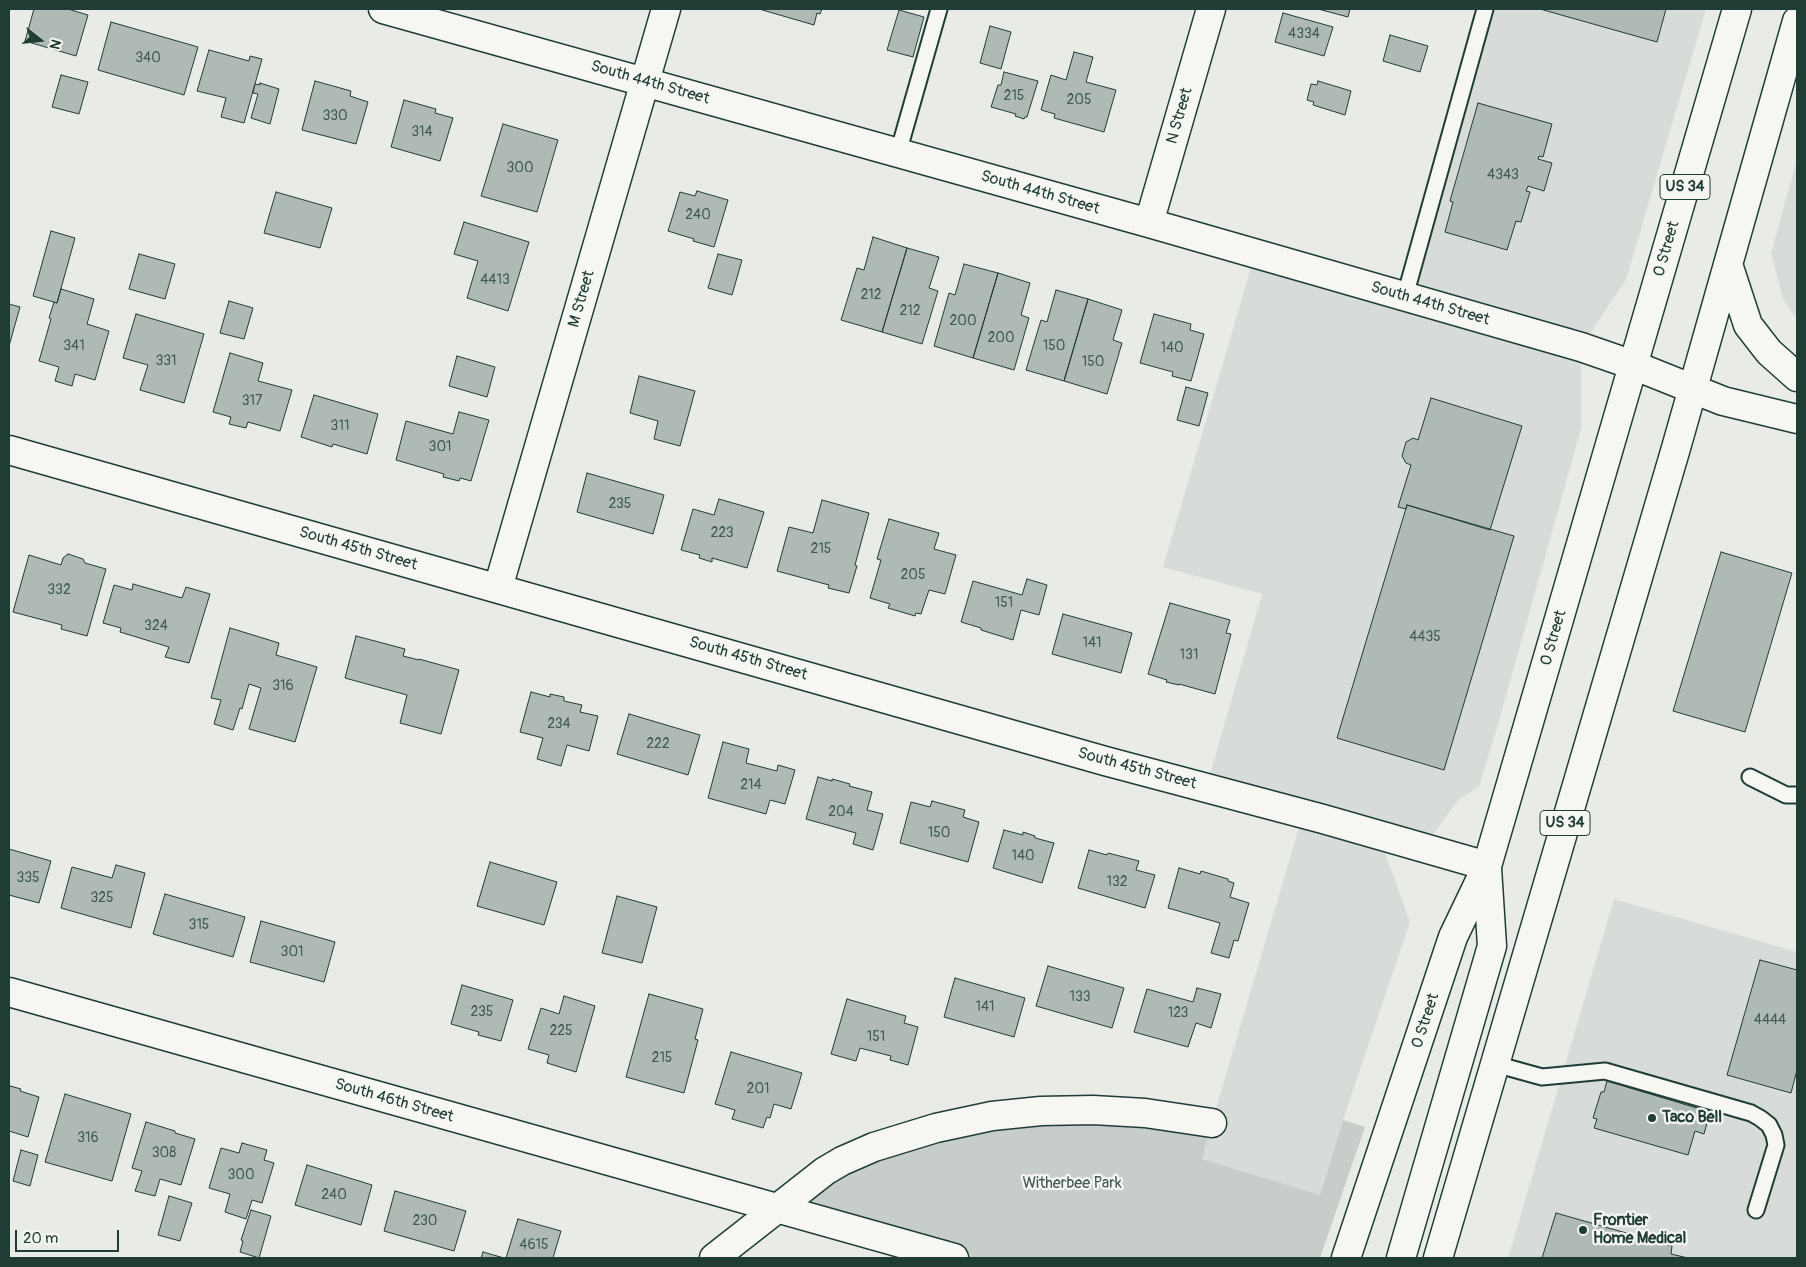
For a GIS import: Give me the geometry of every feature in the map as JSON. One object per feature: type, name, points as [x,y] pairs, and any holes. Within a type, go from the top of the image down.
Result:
[{"type":"street","name":"M Street","points":[[498,588],[666,9]]},
{"type":"street","name":"N Street","points":[[1149,223],[1211,9]]},
{"type":"street","name":"O Street","points":[[1346,1258],[1453,938],[1487,866],[1737,9]]},
{"type":"street","name":"South 44th Street","points":[[391,10],[1149,223],[1581,347],[1633,365],[1723,401],[1797,419]]},
{"type":"street","name":"US 34","points":[[1438,1258],[1693,388],[1797,21]]},
{"type":"street","points":[[1728,264],[1748,325],[1769,352],[1797,377]]},
{"type":"street","name":"South 45th Street","points":[[9,450],[1105,761],[1323,819],[1487,866]]},
{"type":"street","points":[[1401,1258],[1492,946],[1487,866]]},
{"type":"street","name":"South 46th Street","points":[[9,992],[954,1258]]},
{"type":"street","points":[[714,1258],[825,1171],[842,1160],[874,1147],[936,1128],[992,1116],[1041,1111],[1093,1110],[1145,1113],[1212,1123]]},
{"type":"lane","points":[[898,153],[939,9]]},
{"type":"lane","points":[[1405,296],[1485,9]]},
{"type":"lane","points":[[1750,777],[1786,795],[1797,795]]},
{"type":"lane","points":[[1495,1064],[1542,1077],[1605,1071],[1751,1113],[1760,1118],[1769,1125],[1776,1145],[1756,1210]]},
{"type":"shaded area","points":[[1485,9],[1706,9],[1626,280],[1581,347],[1581,429],[1479,787],[1459,799],[1423,848],[1379,836],[1410,922],[1343,1120],[1320,1195],[1201,1159],[1303,814],[1206,788],[1262,594],[1163,567],[1255,254],[1405,296]]},
{"type":"shaded area","points":[[1797,159],[1797,318],[1783,299],[1771,253]]},
{"type":"shaded area","points":[[1614,899],[1797,952],[1797,1258],[1508,1258]]},
{"type":"green space","name":"Witherbee Park","points":[[992,1116],[1212,1123],[1202,1159],[1320,1195],[1343,1120],[1365,1127],[1320,1258],[954,1258],[779,1208],[825,1171]]},
{"type":"building","points":[[34,9],[68,9],[88,15],[76,56],[25,41]]},
{"type":"building","points":[[759,9],[822,9],[820,14],[817,13],[814,25]]},
{"type":"building","points":[[1318,9],[1350,9],[1348,17]]},
{"type":"building","points":[[1540,9],[1666,9],[1657,42]]},
{"type":"building","points":[[899,10],[924,17],[913,57],[887,50]]},
{"type":"building","points":[[1283,13],[1333,27],[1324,56],[1275,42]]},
{"type":"building","points":[[111,22],[198,47],[184,95],[98,70]]},
{"type":"building","points":[[990,26],[1011,32],[1001,69],[980,63]]},
{"type":"building","points":[[1390,35],[1428,46],[1420,72],[1383,61]]},
{"type":"building","points":[[209,50],[249,61],[250,56],[262,59],[244,123],[221,117],[226,98],[197,91]]},
{"type":"building","points":[[1074,52],[1093,57],[1086,82],[1116,90],[1104,132],[1054,118],[1055,114],[1041,110],[1051,75],[1066,80]]},
{"type":"building","points":[[1004,72],[1038,81],[1027,117],[1024,119],[1015,116],[1016,114],[991,107],[998,85],[1001,85]]},
{"type":"building","points":[[61,75],[88,82],[79,114],[52,107]]},
{"type":"building","points":[[315,81],[351,91],[350,96],[368,102],[356,144],[302,130]]},
{"type":"building","points":[[1318,81],[1351,91],[1345,115],[1313,105],[1314,102],[1307,100],[1311,84],[1317,85]]},
{"type":"building","points":[[260,83],[279,89],[270,124],[251,118],[258,94],[253,93],[255,84],[260,85]]},
{"type":"building","points":[[404,100],[436,109],[435,113],[453,118],[440,161],[391,147]]},
{"type":"building","points":[[1478,103],[1552,124],[1543,157],[1539,156],[1538,159],[1552,163],[1544,191],[1528,186],[1526,191],[1530,192],[1521,222],[1516,221],[1507,250],[1445,232],[1453,202],[1450,201]]},
{"type":"building","points":[[503,124],[558,140],[537,212],[481,196]]},
{"type":"building","points":[[697,191],[728,200],[714,247],[668,231],[680,192],[695,196]]},
{"type":"building","points":[[276,192],[332,208],[320,248],[264,233]]},
{"type":"building","points":[[464,222],[529,242],[508,311],[467,298],[478,261],[454,254]]},
{"type":"building","points":[[51,231],[75,238],[57,303],[33,296]]},
{"type":"building","points":[[873,237],[907,248],[882,332],[841,320],[857,268],[864,270]]},
{"type":"building","points":[[907,248],[939,257],[929,288],[938,291],[922,344],[882,332]]},
{"type":"building","points":[[139,254],[175,264],[165,299],[129,289]]},
{"type":"building","points":[[718,254],[742,260],[732,295],[708,288]]},
{"type":"building","points":[[964,264],[998,273],[973,358],[934,346],[949,293],[955,295]]},
{"type":"building","points":[[998,273],[1030,283],[1021,315],[1029,318],[1014,370],[973,358]]},
{"type":"building","points":[[61,289],[94,299],[87,324],[109,331],[95,380],[75,374],[72,386],[55,381],[59,367],[39,361],[51,319],[49,318],[54,302],[57,303]]},
{"type":"building","points":[[1056,290],[1088,299],[1064,381],[1026,370],[1041,320],[1047,322]]},
{"type":"building","points":[[1088,299],[1122,310],[1113,340],[1122,343],[1107,394],[1064,381]]},
{"type":"building","points":[[229,301],[253,308],[244,339],[220,333]]},
{"type":"building","points":[[9,304],[20,307],[9,346]]},
{"type":"building","points":[[136,314],[204,334],[184,403],[140,390],[148,365],[123,358]]},
{"type":"building","points":[[1154,314],[1191,324],[1190,330],[1204,334],[1191,381],[1172,376],[1173,372],[1140,363]]},
{"type":"building","points":[[230,353],[263,363],[258,381],[292,390],[280,431],[248,422],[246,428],[229,424],[231,417],[213,412]]},
{"type":"building","points":[[457,356],[495,367],[487,397],[449,386]]},
{"type":"building","points":[[639,376],[695,391],[680,446],[654,439],[658,421],[630,413]]},
{"type":"building","points":[[1186,387],[1208,393],[1199,426],[1177,420]]},
{"type":"building","points":[[314,395],[378,414],[367,454],[333,444],[332,447],[301,437]]},
{"type":"building","points":[[1431,398],[1522,426],[1490,530],[1407,505],[1406,509],[1398,507],[1411,465],[1406,463],[1402,456],[1406,442],[1413,438],[1418,440]]},
{"type":"building","points":[[459,412],[489,420],[471,481],[460,478],[459,481],[443,477],[444,474],[396,460],[406,421],[453,434]]},
{"type":"building","points":[[587,473],[664,495],[653,534],[577,512]]},
{"type":"building","points":[[719,499],[764,512],[747,568],[712,558],[712,562],[699,558],[700,555],[681,550],[693,509],[714,515]]},
{"type":"building","points":[[822,500],[869,513],[849,593],[828,588],[829,585],[777,571],[789,527],[813,533]]},
{"type":"building","points":[[1407,505],[1514,536],[1444,770],[1337,738]]},
{"type":"building","points":[[889,519],[939,533],[934,549],[956,555],[945,594],[929,590],[921,614],[916,613],[915,616],[888,608],[890,604],[870,598],[881,560],[877,559]]},
{"type":"building","points":[[1721,552],[1792,573],[1745,732],[1673,711]]},
{"type":"building","points":[[68,554],[83,559],[85,563],[106,569],[87,636],[61,629],[62,625],[13,612],[29,555],[61,565],[63,558]]},
{"type":"building","points":[[1027,579],[1047,585],[1039,615],[1021,610],[1013,640],[961,622],[973,581],[1022,595]]},
{"type":"building","points":[[133,584],[182,598],[186,587],[210,594],[189,663],[165,657],[169,647],[120,632],[121,628],[103,623],[114,585],[132,590]]},
{"type":"building","points":[[1170,603],[1230,620],[1226,633],[1231,634],[1215,694],[1166,682],[1167,680],[1148,674]]},
{"type":"building","points":[[1063,614],[1132,633],[1121,673],[1052,654]]},
{"type":"building","points":[[230,628],[279,643],[276,655],[317,667],[295,742],[249,729],[261,688],[249,684],[242,709],[240,708],[233,730],[214,724],[221,700],[211,698]]},
{"type":"building","points":[[356,636],[405,649],[403,656],[459,670],[441,734],[400,723],[407,695],[345,678]]},
{"type":"building","points":[[531,692],[550,697],[550,694],[564,697],[564,701],[582,705],[580,712],[598,716],[589,751],[567,745],[561,766],[537,759],[543,738],[520,732]]},
{"type":"building","points":[[629,714],[700,735],[688,775],[617,754]]},
{"type":"building","points":[[723,742],[749,749],[746,763],[777,771],[778,765],[795,770],[785,804],[770,800],[766,814],[708,798]]},
{"type":"building","points":[[818,777],[850,784],[849,786],[872,792],[867,810],[883,814],[873,850],[853,844],[856,833],[806,819]]},
{"type":"building","points":[[932,801],[965,810],[963,817],[979,822],[968,862],[900,843],[911,802],[930,807]]},
{"type":"building","points":[[1004,830],[1023,835],[1023,832],[1035,836],[1035,838],[1054,843],[1042,883],[993,868]]},
{"type":"building","points":[[9,849],[51,861],[39,903],[9,895]]},
{"type":"building","points":[[1089,850],[1139,861],[1136,870],[1155,875],[1145,908],[1078,888]]},
{"type":"building","points":[[490,862],[557,882],[544,925],[477,906]]},
{"type":"building","points":[[116,865],[145,873],[131,928],[61,908],[72,867],[112,878]]},
{"type":"building","points":[[1179,868],[1200,874],[1201,871],[1228,879],[1228,881],[1234,883],[1230,897],[1249,903],[1238,941],[1234,940],[1229,958],[1211,953],[1220,923],[1168,908]]},
{"type":"building","points":[[165,894],[245,917],[233,957],[153,934]]},
{"type":"building","points":[[617,896],[657,907],[642,963],[602,953]]},
{"type":"building","points":[[261,921],[335,942],[324,982],[250,962]]},
{"type":"building","points":[[1760,960],[1797,970],[1797,1070],[1791,1093],[1727,1075]]},
{"type":"building","points":[[1048,966],[1124,988],[1112,1028],[1036,1006]]},
{"type":"building","points":[[955,978],[1025,998],[1014,1037],[944,1017]]},
{"type":"building","points":[[462,985],[513,1000],[501,1041],[478,1035],[479,1032],[451,1024]]},
{"type":"building","points":[[1197,988],[1221,994],[1211,1028],[1196,1023],[1188,1047],[1134,1032],[1147,989],[1193,1002]]},
{"type":"building","points":[[649,994],[703,1009],[695,1039],[698,1040],[684,1093],[626,1077]]},
{"type":"building","points":[[564,996],[595,1006],[576,1072],[547,1063],[549,1055],[528,1049],[541,1008],[559,1014]]},
{"type":"building","points":[[847,999],[906,1016],[904,1023],[918,1027],[908,1065],[890,1060],[891,1056],[860,1048],[856,1061],[831,1054]]},
{"type":"building","points":[[731,1052],[802,1073],[791,1109],[774,1104],[770,1118],[767,1117],[763,1128],[732,1119],[735,1110],[715,1104]]},
{"type":"building","name":"Taco Bell","points":[[1607,1081],[1710,1112],[1704,1134],[1695,1131],[1688,1155],[1594,1128],[1597,1119],[1593,1118],[1601,1092],[1604,1092]]},
{"type":"building","points":[[10,1086],[39,1097],[28,1137],[9,1131]]},
{"type":"building","points":[[65,1094],[131,1114],[112,1181],[45,1162]]},
{"type":"building","points":[[146,1122],[195,1139],[181,1185],[160,1179],[155,1196],[135,1191],[142,1171],[132,1168]]},
{"type":"building","points":[[242,1143],[267,1150],[264,1160],[274,1163],[262,1203],[252,1200],[246,1219],[225,1212],[230,1194],[209,1188],[221,1148],[239,1153]]},
{"type":"building","points":[[21,1150],[38,1155],[30,1186],[13,1181]]},
{"type":"building","points":[[307,1165],[372,1185],[361,1225],[295,1205]]},
{"type":"building","points":[[395,1191],[466,1211],[454,1251],[384,1231]]},
{"type":"building","points":[[169,1196],[192,1203],[180,1241],[158,1235]]},
{"type":"building","points":[[251,1210],[271,1216],[259,1258],[240,1252],[243,1241],[241,1240]]},
{"type":"building","name":"Frontier Home Medical","points":[[1556,1213],[1672,1246],[1671,1254],[1688,1258],[1542,1258]]},
{"type":"building","points":[[518,1219],[561,1231],[553,1258],[506,1258]]},
{"type":"building","points":[[483,1252],[504,1258],[481,1258]]},
{"type":"place","name":"Taco Bell","points":[[1652,1118]]},
{"type":"place","name":"Frontier Home Medical","points":[[1583,1230]]}]
